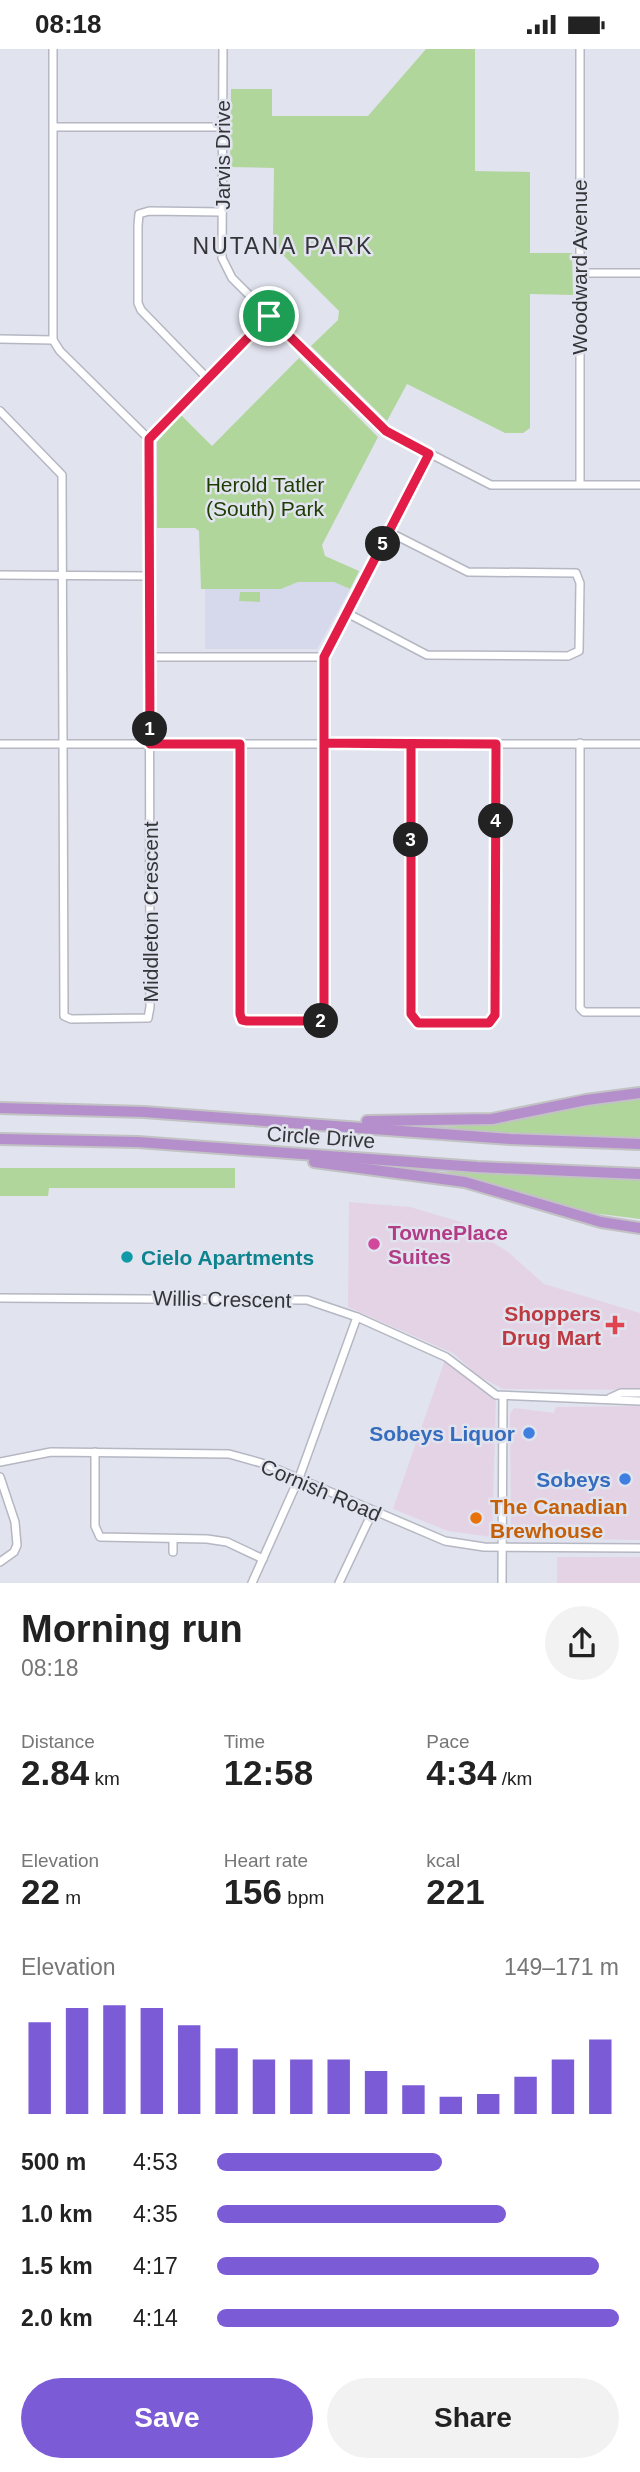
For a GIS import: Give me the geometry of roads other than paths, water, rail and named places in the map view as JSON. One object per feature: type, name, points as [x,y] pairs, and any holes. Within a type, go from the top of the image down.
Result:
[{"type":"highway","points":[[204,1116],[464,1122],[640,1092]]},
{"type":"highway","name":"Circle Drive","points":[[0,1108],[204,1116],[510,1139],[640,1145]]},
{"type":"highway","name":"Circle Drive","points":[[0,1139],[138,1142],[491,1168],[640,1174]]},
{"type":"highway","points":[[207,1147],[464,1182],[623,1226],[640,1227]]},
{"type":"street","points":[[54,49],[54,340],[60,351],[149,439]]},
{"type":"street","name":"Jarvis Drive","points":[[223,49],[222,212],[225,268],[269,316],[386,431],[491,485],[640,485]]},
{"type":"street","name":"Woodward Avenue","points":[[580,49],[580,484]]},
{"type":"street","points":[[54,127],[222,127]]},
{"type":"street","points":[[207,378],[141,310],[138,303],[139,214],[149,211],[222,212]]},
{"type":"street","points":[[580,273],[640,273]]},
{"type":"street","points":[[150,744],[149,439],[269,316]]},
{"type":"street","points":[[0,339],[54,340]]},
{"type":"street","points":[[0,411],[62,475],[62,744]]},
{"type":"street","points":[[240,744],[240,1014],[242,1020],[247,1021],[322,1021],[324,657],[429,454]]},
{"type":"street","points":[[347,613],[427,655],[568,656],[579,651],[580,579],[576,573],[468,572],[389,532]]},
{"type":"street","points":[[0,575],[149,576]]},
{"type":"street","points":[[150,657],[324,657]]},
{"type":"street","points":[[0,744],[640,744]]},
{"type":"street","name":"Middleton Crescent","points":[[62,744],[65,1016],[71,1019],[148,1018],[150,744]]},
{"type":"street","points":[[411,744],[411,1014],[418,1023],[489,1023],[495,1015],[496,744]]},
{"type":"street","points":[[580,744],[580,1008],[584,1012],[640,1012]]},
{"type":"street","name":"Willis Crescent","points":[[0,1299],[307,1300],[357,1317],[446,1357],[480,1385],[503,1397]]},
{"type":"street","points":[[252,1583],[299,1478],[357,1317]]},
{"type":"street","points":[[610,1398],[621,1393],[640,1392]]},
{"type":"street","points":[[502,1583],[503,1397],[610,1398],[640,1401]]},
{"type":"street","points":[[95,1452],[95,1527],[100,1537],[227,1542],[263,1559]]},
{"type":"street","name":"Cornish Road","points":[[0,1462],[33,1454],[229,1454],[299,1478],[445,1541],[502,1547],[640,1548]]},
{"type":"street","points":[[0,1477],[15,1522],[18,1545],[14,1552],[0,1562]]},
{"type":"street","points":[[340,1583],[373,1511]]},
{"type":"street","points":[[173,1539],[173,1552]]},
{"type":"place","name":"TownePlace Suites","points":[[374,1244]]},
{"type":"place","name":"Cielo Apartments","points":[[127,1257]]},
{"type":"place","name":"Shoppers Drug Mart","points":[[615,1325]]},
{"type":"place","name":"Sobeys Liquor","points":[[529,1433]]},
{"type":"place","name":"Sobeys","points":[[625,1479]]},
{"type":"place","name":"The Canadian Brewhouse","points":[[476,1518]]},
{"type":"district","name":"NUTANA PARK","points":[[283,246]]},
{"type":"park label","name":"Herold Tatler (South) Park","points":[[265,496]]}]
